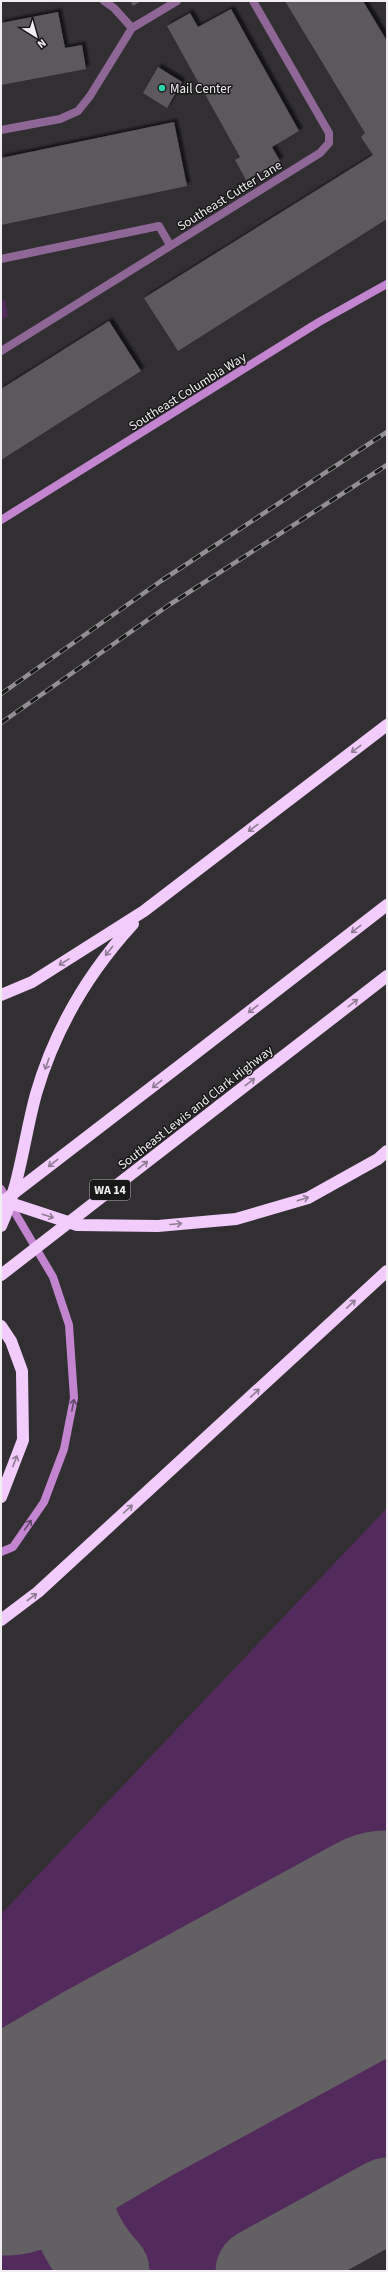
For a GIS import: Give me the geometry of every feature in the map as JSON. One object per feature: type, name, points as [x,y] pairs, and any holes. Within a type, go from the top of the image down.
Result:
[{"type":"highway","points":[[1,995],[32,982],[144,911],[387,725]]},
{"type":"highway","points":[[4,1203],[387,905]]},
{"type":"highway","points":[[1,1226],[4,1203],[54,1042],[87,982],[108,951],[144,911]]},
{"type":"highway","name":"Southeast Lewis and Clark Highway","points":[[1,1274],[387,976]]},
{"type":"highway","points":[[4,1203],[77,1225],[158,1226],[236,1218],[308,1198],[378,1159],[387,1151]]},
{"type":"highway","points":[[1,1620],[38,1592],[387,1271]]},
{"type":"highway","points":[[1,1326],[11,1341],[22,1371],[23,1440],[1,1497]]},
{"type":"street","name":"Southeast Columbia Way","points":[[1,520],[319,322],[387,284]]},
{"type":"street","points":[[1,1188],[4,1203],[53,1277],[69,1325],[74,1398],[64,1449],[44,1502],[13,1546],[1,1552]]},
{"type":"lane","points":[[104,1],[114,8],[132,28]]},
{"type":"lane","points":[[1,130],[60,119],[78,111],[90,96],[132,28],[177,1]]},
{"type":"lane","name":"Southeast Cutter Lane","points":[[1,351],[320,153],[329,143],[329,133],[253,1]]},
{"type":"lane","points":[[1,259],[159,226],[170,245]]},
{"type":"shaded area","points":[[5,300],[8,316],[1,320],[1,301]]},
{"type":"shaded area","points":[[387,1508],[387,1886],[1,2098],[1,1914]]},
{"type":"shaded area","points":[[387,1986],[387,2175],[212,2271],[136,2271],[119,2255],[109,2238],[103,2218],[102,2193],[109,2171],[131,2126]]},
{"type":"shaded area","points":[[1,2170],[23,2205],[30,2202],[76,2271],[1,2271]]},
{"type":"building","points":[[130,1],[141,1],[133,6]]},
{"type":"building","points":[[285,1],[363,1],[387,41],[387,219],[178,351],[144,298],[373,155],[361,137],[365,133]]},
{"type":"building","points":[[231,9],[299,131],[272,147],[280,161],[246,180],[235,160],[240,157],[167,26],[190,13],[198,27]]},
{"type":"building","points":[[58,12],[65,48],[82,45],[86,69],[1,85],[1,23]]},
{"type":"building","name":"Mail Center","points":[[158,67],[182,82],[167,108],[143,93]]},
{"type":"building","points":[[174,122],[187,186],[1,225],[1,158]]},
{"type":"building","points":[[109,321],[141,371],[1,460],[1,389]]},
{"type":"taxiway","points":[[107,2271],[83,2238],[75,2220],[70,2201],[68,2182],[69,2163],[74,2144],[83,2125],[95,2108],[119,2083]]},
{"type":"taxiway","points":[[258,2271],[387,2200]]},
{"type":"runway","points":[[6,2149],[119,2083],[387,1937]]},
{"type":"railway","points":[[1,694],[161,581],[387,432]]},
{"type":"railway","points":[[1,723],[169,605],[387,465]]},
{"type":"place","name":"Mail Center","points":[[162,88]]}]
